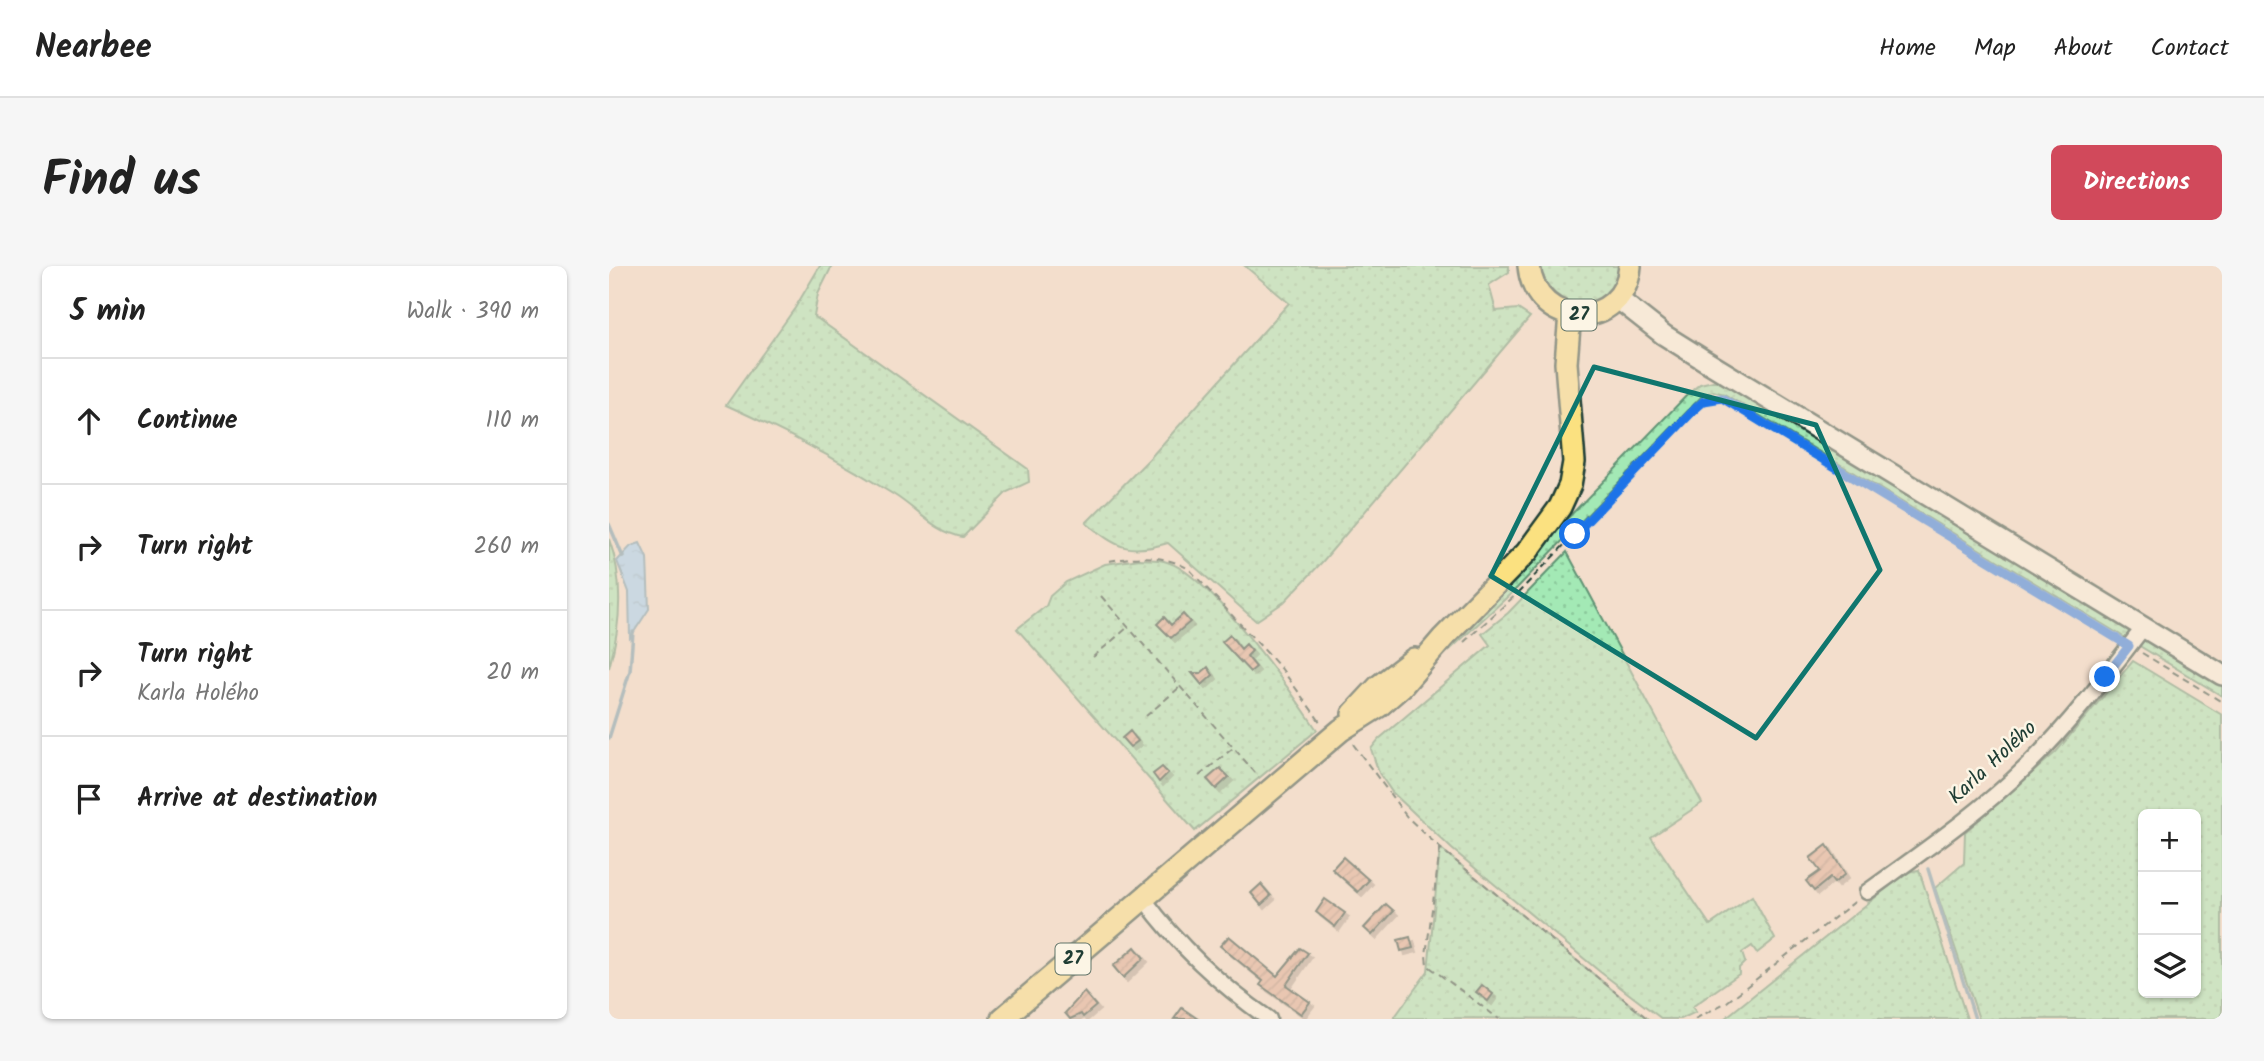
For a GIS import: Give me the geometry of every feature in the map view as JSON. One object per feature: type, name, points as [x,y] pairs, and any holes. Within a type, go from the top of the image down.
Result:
[{"type":"main road","name":"27","points":[[1529,266],[1532,281],[1543,299],[1555,309],[1570,314],[1596,312],[1617,298],[1627,282],[1630,266]]},
{"type":"main road","points":[[1617,298],[1654,328],[1704,360],[2222,675]]},
{"type":"main road","name":"27","points":[[1002,1019],[1336,734],[1379,686],[1451,642],[1527,552],[1566,496],[1575,450],[1566,363],[1570,314]]},
{"type":"street","name":"Karla Holého","points":[[1867,892],[1986,803],[2028,765],[2143,628]]},
{"type":"street","points":[[1144,899],[1172,935],[1208,972],[1269,1019]]},
{"type":"path","points":[[1451,642],[1520,591],[1696,408],[1704,401],[1722,398],[2222,702]]},
{"type":"path","points":[[1109,561],[1151,557],[1172,560],[1189,569],[1281,668],[1407,817],[1440,848],[1648,1019]]},
{"type":"path","points":[[1101,596],[1271,791]]},
{"type":"path","points":[[1093,657],[1128,627]]},
{"type":"path","points":[[1146,716],[1180,686]]},
{"type":"path","points":[[1199,776],[1233,747]]},
{"type":"path","points":[[1440,848],[1427,965],[1499,1019]]},
{"type":"path","points":[[1695,1019],[1727,1002],[1867,892]]},
{"type":"highlighted area","points":[[1594,367],[1816,425],[1880,570],[1756,738],[1491,576]]},
{"type":"green space","points":[[820,266],[832,266],[818,294],[814,316],[1028,469],[1029,482],[1007,492],[963,537],[944,531],[896,496],[833,459],[726,405],[795,308]]},
{"type":"green space","points":[[1245,266],[1509,266],[1509,272],[1489,285],[1496,311],[1518,309],[1530,317],[1323,561],[1284,602],[1256,621],[1168,543],[1133,549],[1124,547],[1086,523],[1151,457],[1289,303]]},
{"type":"green space","points":[[1540,266],[1619,266],[1614,283],[1606,295],[1594,302],[1581,304],[1556,294],[1546,282]]},
{"type":"green space","points":[[1713,381],[1731,385],[2133,630],[2127,639],[1724,394],[1713,391],[1703,395],[1517,588],[1417,680],[1435,655],[1689,393],[1700,384]]},
{"type":"green space","points":[[609,539],[617,570],[619,603],[609,668]]},
{"type":"green space","points":[[1567,552],[1702,803],[1651,837],[1710,925],[1752,896],[1775,939],[1757,953],[1752,946],[1742,953],[1745,962],[1739,968],[1739,974],[1692,1007],[1696,1012],[1681,1019],[1662,1019],[1599,971],[1452,849],[1392,792],[1379,773],[1371,749],[1379,739],[1490,645],[1482,634],[1508,613]]},
{"type":"green space","points":[[1140,559],[1167,562],[1184,571],[1205,588],[1248,636],[1317,730],[1195,831],[1017,629],[1046,606],[1050,596],[1066,582],[1105,564]]},
{"type":"green space","points":[[2144,637],[2222,685],[2222,696],[2138,645]]},
{"type":"green space","points":[[2133,661],[2222,715],[2222,1019],[1979,1019],[1935,888],[1964,863],[1965,832],[2056,752]]},
{"type":"green space","points":[[1440,848],[1648,1019],[1394,1018],[1428,971]]},
{"type":"green space","points":[[1919,870],[1967,1019],[1724,1019],[1907,872]]},
{"type":"water","points":[[640,543],[647,558],[649,609],[630,638],[629,592],[617,561],[631,546]]},
{"type":"building","points":[[1183,614],[1190,622],[1171,638],[1157,624],[1164,617],[1171,625]]},
{"type":"building","points":[[1230,635],[1241,649],[1246,644],[1252,651],[1247,656],[1256,667],[1250,672],[1222,642]]},
{"type":"building","points":[[1208,667],[1213,675],[1202,685],[1192,673],[1201,673]]},
{"type":"building","points":[[1130,731],[1138,741],[1130,747],[1122,738]]},
{"type":"building","points":[[1162,767],[1168,773],[1159,782],[1153,774]]},
{"type":"building","points":[[1220,768],[1229,777],[1216,789],[1207,779]]},
{"type":"building","points":[[1827,845],[1845,874],[1834,883],[1830,878],[1814,891],[1806,881],[1820,871],[1810,858]]},
{"type":"building","points":[[1343,857],[1369,880],[1358,892],[1332,869]]},
{"type":"building","points":[[1261,884],[1271,896],[1261,905],[1251,893]]},
{"type":"building","points":[[1325,899],[1345,913],[1335,927],[1316,912]]},
{"type":"building","points":[[1386,904],[1394,911],[1372,935],[1364,928]]},
{"type":"building","points":[[1229,936],[1277,976],[1300,948],[1308,953],[1286,985],[1310,1002],[1301,1014],[1260,985],[1263,981],[1220,946]]},
{"type":"building","points":[[1410,937],[1413,948],[1401,951],[1398,940]]},
{"type":"building","points":[[1135,947],[1144,958],[1123,978],[1113,966]]},
{"type":"building","points":[[1482,985],[1493,994],[1488,1001],[1476,992]]},
{"type":"building","points":[[1084,992],[1096,1006],[1083,1017],[1081,1014],[1070,1019],[1065,1013]]},
{"type":"building","points":[[1182,1008],[1198,1019],[1174,1019]]},
{"type":"waterway","points":[[609,524],[623,557]]},
{"type":"waterway","points":[[609,738],[630,671],[633,632]]},
{"type":"waterway","points":[[1928,869],[1975,1019]]},
{"type":"route","points":[[1575,534],[1696,408],[1704,401],[1722,398],[2129,646],[2105,677]]}]
